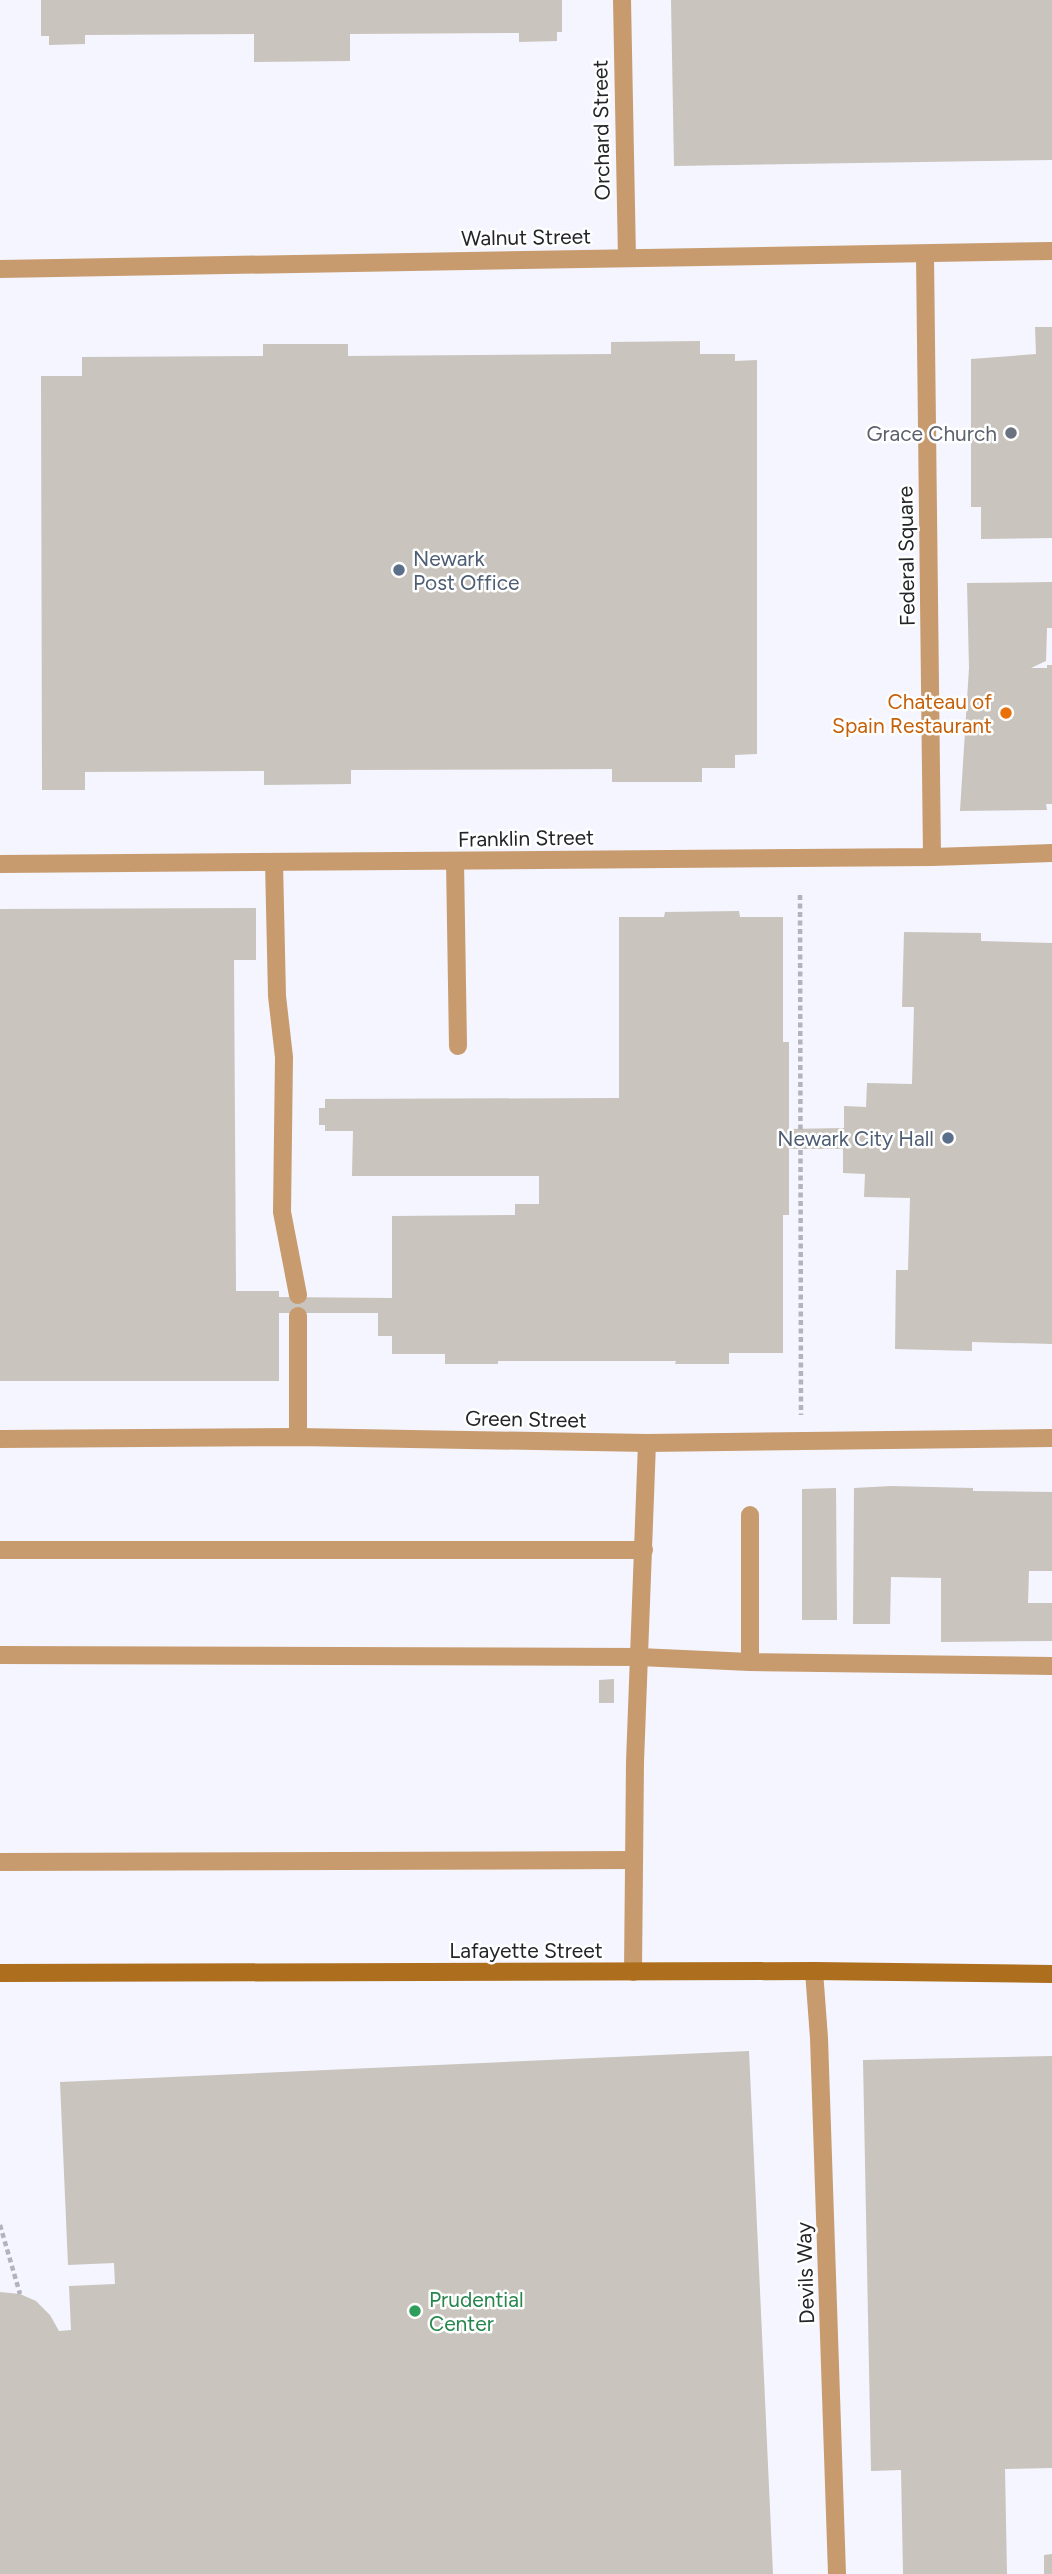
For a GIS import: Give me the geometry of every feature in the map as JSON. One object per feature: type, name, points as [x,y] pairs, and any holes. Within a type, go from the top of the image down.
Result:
[{"type":"street","name":"Orchard Street","points":[[622,0],[627,258]]},
{"type":"street","name":"Walnut Street","points":[[0,269],[1052,251]]},
{"type":"street","name":"Federal Square","points":[[925,255],[932,857]]},
{"type":"street","name":"Franklin Street","points":[[0,864],[455,862],[932,857],[1052,853]]},
{"type":"street","points":[[274,862],[277,996],[284,1056],[282,1212],[298,1295]]},
{"type":"street","points":[[455,862],[458,1046]]},
{"type":"street","points":[[298,1316],[298,1437]]},
{"type":"street","name":"Green Street","points":[[0,1439],[298,1437],[647,1443],[1052,1438]]},
{"type":"street","points":[[633,1972],[632,1860],[647,1443]]},
{"type":"street","points":[[750,1515],[750,1662]]},
{"type":"street","points":[[0,1550],[644,1550]]},
{"type":"street","points":[[0,1655],[639,1657],[750,1662],[1052,1666]]},
{"type":"street","points":[[0,1862],[632,1860]]},
{"type":"street","name":"Lafayette Street","points":[[0,1973],[814,1971],[1052,1974]]},
{"type":"street","name":"Devils Way","points":[[814,1971],[820,2038],[837,2574]]},
{"type":"path","points":[[800,895],[801,1442]]},
{"type":"path","points":[[0,2225],[20,2294]]},
{"type":"building","points":[[41,0],[562,0],[562,32],[557,32],[557,41],[519,42],[519,33],[350,34],[350,61],[254,62],[254,34],[85,35],[85,44],[49,45],[49,36],[41,36]]},
{"type":"building","points":[[671,0],[1052,0],[1052,160],[674,166]]},
{"type":"building","name":"Grace Church","points":[[1035,327],[1052,327],[1052,538],[981,539],[981,507],[971,507],[971,359],[1036,354]]},
{"type":"building","name":"Newark Post Office","points":[[700,341],[700,354],[735,354],[735,361],[757,360],[757,754],[735,755],[735,768],[702,768],[702,782],[612,782],[612,769],[351,770],[351,784],[264,785],[264,771],[85,772],[85,790],[42,790],[41,376],[82,376],[82,357],[263,356],[263,344],[348,344],[348,356],[611,354],[611,342]]},
{"type":"building","name":"Chateau of Spain Restaurant","points":[[1052,582],[1052,628],[1047,628],[1046,661],[1031,668],[1047,668],[1047,665],[1052,665],[1052,804],[1046,804],[1047,810],[960,811],[969,668],[967,583]]},
{"type":"building","points":[[256,908],[256,960],[234,960],[236,1291],[279,1291],[279,1297],[392,1298],[392,1216],[515,1215],[515,1204],[539,1204],[539,1176],[352,1176],[353,1131],[325,1131],[325,1125],[319,1125],[319,1108],[325,1108],[325,1099],[619,1098],[619,917],[664,917],[665,912],[739,911],[740,917],[783,917],[783,1042],[789,1042],[789,1129],[844,1128],[844,1106],[866,1107],[867,1083],[912,1084],[914,1007],[902,1007],[904,932],[981,933],[981,941],[1052,943],[1052,1344],[972,1342],[972,1351],[895,1349],[896,1270],[908,1270],[910,1198],[864,1197],[865,1174],[843,1173],[843,1149],[789,1149],[789,1215],[783,1215],[783,1353],[729,1353],[729,1364],[675,1364],[676,1361],[498,1361],[498,1364],[445,1364],[445,1354],[392,1354],[392,1336],[378,1336],[378,1313],[279,1313],[279,1381],[0,1381],[0,909]]},
{"type":"building","points":[[891,1486],[1052,1492],[1052,1571],[1029,1571],[1028,1603],[1052,1603],[1052,1641],[941,1642],[941,1578],[891,1577],[890,1624],[853,1624],[854,1488]]},
{"type":"building","points":[[836,1488],[837,1620],[802,1620],[802,1489]]},
{"type":"building","points":[[614,1679],[614,1703],[599,1703],[599,1680]]},
{"type":"building","name":"Prudential Center","points":[[749,2051],[773,2574],[0,2574],[0,2292],[20,2294],[36,2301],[50,2315],[59,2331],[71,2330],[69,2286],[115,2284],[114,2263],[68,2265],[60,2082]]},
{"type":"building","points":[[1052,2056],[1052,2468],[1005,2469],[1007,2574],[903,2574],[901,2470],[871,2471],[863,2060]]},
{"type":"building","points":[[1052,2554],[1052,2574],[1044,2574],[1044,2555]]},
{"type":"place","name":"Grace Church","points":[[1011,433]]},
{"type":"place","name":"Newark Post Office","points":[[399,570]]},
{"type":"place","name":"Chateau of Spain Restaurant","points":[[1006,713]]},
{"type":"place","name":"Newark City Hall","points":[[948,1138]]},
{"type":"place","name":"Prudential Center","points":[[415,2311]]}]
